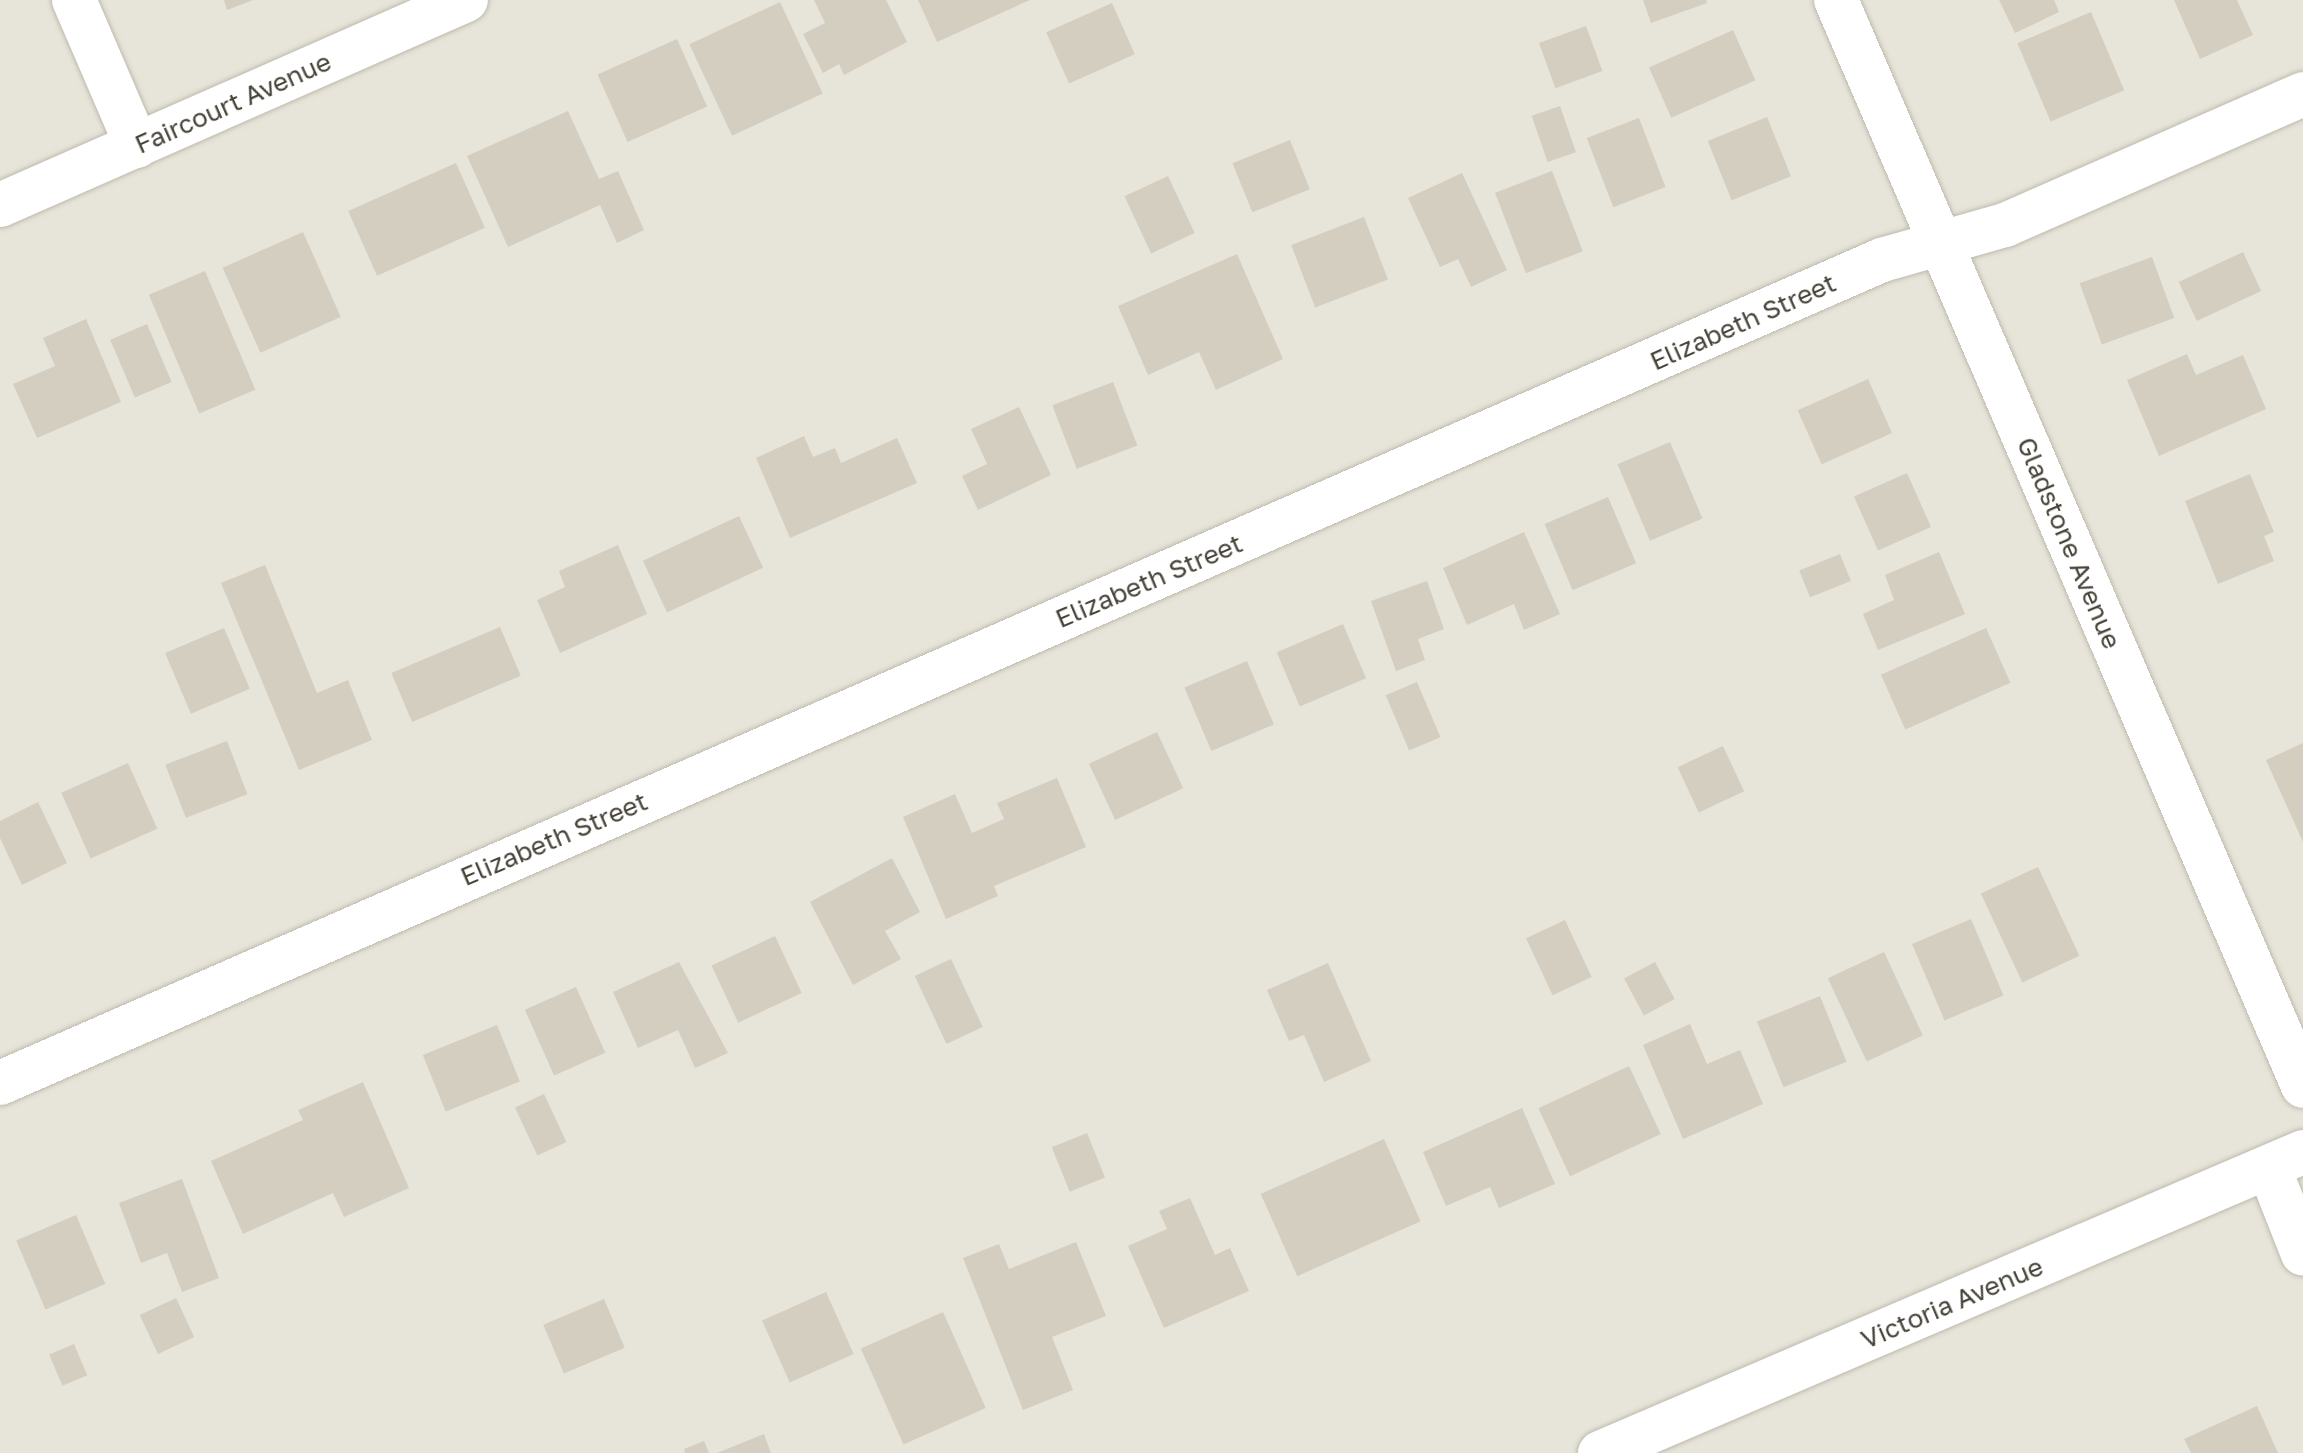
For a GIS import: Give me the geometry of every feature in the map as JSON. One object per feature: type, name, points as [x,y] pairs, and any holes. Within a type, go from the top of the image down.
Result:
[{"type":"street","points":[[74,0],[137,146]]},
{"type":"street","name":"Faircourt Avenue","points":[[0,205],[466,0]]},
{"type":"street","name":"Gladstone Avenue","points":[[1836,0],[1938,244],[2303,1086]]},
{"type":"street","name":"Elizabeth Street","points":[[0,1083],[1882,260],[2005,225],[2303,94]]},
{"type":"street","points":[[2286,1160],[2303,1254]]},
{"type":"street","name":"Victoria Avenue","points":[[1600,1453],[2286,1160]]},
{"type":"shaded area","points":[[0,0],[2303,0],[2303,1453],[0,1453]]},
{"type":"building","points":[[224,0],[253,0],[227,10]]},
{"type":"building","points":[[814,0],[886,0],[907,42],[844,75],[839,64],[823,73],[803,34],[825,23]]},
{"type":"building","points":[[918,0],[1030,0],[937,42]]},
{"type":"building","points":[[1643,0],[1706,0],[1707,3],[1651,23]]},
{"type":"building","points":[[1999,0],[2054,0],[2059,12],[2015,33]]},
{"type":"building","points":[[2174,0],[2237,0],[2253,35],[2200,59]]},
{"type":"building","points":[[780,2],[823,94],[732,136],[689,44]]},
{"type":"building","points":[[1112,3],[1135,54],[1069,83],[1046,32]]},
{"type":"building","points":[[2091,12],[2124,90],[2051,122],[2017,43]]},
{"type":"building","points":[[1586,26],[1602,71],[1555,88],[1539,43]]},
{"type":"building","points":[[1733,30],[1755,80],[1671,118],[1649,67]]},
{"type":"building","points":[[677,39],[707,107],[628,142],[598,74]]},
{"type":"building","points":[[1560,106],[1576,152],[1548,162],[1532,116]]},
{"type":"building","points":[[568,111],[599,179],[618,171],[644,230],[617,243],[600,205],[508,247],[467,156]]},
{"type":"building","points":[[1767,117],[1791,176],[1732,200],[1708,141]]},
{"type":"building","points":[[1639,118],[1666,187],[1613,207],[1587,138]]},
{"type":"building","points":[[1290,140],[1310,189],[1252,212],[1233,163]]},
{"type":"building","points":[[456,163],[485,228],[377,276],[348,211]]},
{"type":"building","points":[[1552,171],[1583,251],[1526,273],[1495,193]]},
{"type":"building","points":[[1462,173],[1507,270],[1471,287],[1458,259],[1440,267],[1408,198]]},
{"type":"building","points":[[1168,176],[1195,233],[1151,253],[1124,196]]},
{"type":"building","points":[[1364,217],[1388,280],[1315,308],[1291,245]]},
{"type":"building","points":[[303,232],[341,317],[260,353],[223,268]]},
{"type":"building","points":[[2243,252],[2261,291],[2197,321],[2179,282]]},
{"type":"building","points":[[1237,254],[1283,359],[1216,390],[1199,352],[1148,375],[1118,306]]},
{"type":"building","points":[[2152,257],[2174,318],[2102,344],[2080,283]]},
{"type":"building","points":[[205,271],[255,390],[199,414],[149,295]]},
{"type":"building","points":[[86,319],[121,402],[37,438],[13,384],[55,366],[43,338]]},
{"type":"building","points":[[147,324],[172,382],[135,398],[110,340]]},
{"type":"building","points":[[2187,354],[2196,375],[2243,355],[2266,409],[2159,456],[2127,380]]},
{"type":"building","points":[[1868,379],[1892,433],[1822,464],[1798,410]]},
{"type":"building","points":[[1113,382],[1137,445],[1077,469],[1052,405]]},
{"type":"building","points":[[1019,407],[1051,475],[978,510],[962,476],[987,464],[971,429]]},
{"type":"building","points":[[804,436],[813,457],[835,448],[841,463],[897,438],[917,483],[790,538],[756,458]]},
{"type":"building","points":[[1670,442],[1702,518],[1650,541],[1618,464]]},
{"type":"building","points":[[1907,473],[1931,527],[1878,550],[1854,497]]},
{"type":"building","points":[[2250,474],[2274,532],[2264,536],[2274,561],[2218,584],[2185,501]]},
{"type":"building","points":[[1608,497],[1636,563],[1573,590],[1544,524]]},
{"type":"building","points":[[739,516],[763,568],[667,612],[643,561]]},
{"type":"building","points":[[1524,532],[1560,614],[1524,630],[1514,604],[1467,625],[1443,568]]},
{"type":"building","points":[[618,545],[647,614],[560,653],[537,600],[565,587],[559,571]]},
{"type":"building","points":[[1939,552],[1965,614],[1878,650],[1863,614],[1894,600],[1885,575]]},
{"type":"building","points":[[1840,554],[1851,581],[1810,597],[1799,570]]},
{"type":"building","points":[[265,565],[317,693],[348,680],[372,740],[299,770],[221,583]]},
{"type":"building","points":[[1427,581],[1444,629],[1418,639],[1425,660],[1396,671],[1371,601]]},
{"type":"building","points":[[1343,624],[1366,678],[1300,706],[1277,652]]},
{"type":"building","points":[[500,627],[521,676],[412,722],[391,673]]},
{"type":"building","points":[[224,628],[250,689],[191,714],[165,653]]},
{"type":"building","points":[[1986,628],[2010,683],[1905,730],[1881,675]]},
{"type":"building","points":[[1247,661],[1274,725],[1211,751],[1184,688]]},
{"type":"building","points":[[1417,682],[1440,737],[1409,751],[1386,695]]},
{"type":"building","points":[[1157,732],[1183,788],[1115,820],[1089,764]]},
{"type":"building","points":[[227,741],[247,794],[186,818],[165,765]]},
{"type":"building","points":[[2303,743],[2303,842],[2266,760]]},
{"type":"building","points":[[1723,746],[1744,791],[1699,812],[1678,767]]},
{"type":"building","points":[[128,763],[157,829],[91,858],[61,793]]},
{"type":"building","points":[[1057,778],[1086,847],[994,886],[998,896],[946,919],[903,817],[955,794],[972,833],[1004,819],[997,803]]},
{"type":"building","points":[[38,802],[67,863],[22,885],[0,838],[0,821]]},
{"type":"building","points":[[892,858],[920,912],[885,931],[901,959],[853,985],[810,902]]},
{"type":"building","points":[[2038,867],[2079,956],[2022,982],[1981,894]]},
{"type":"building","points":[[1971,919],[2003,995],[1945,1020],[1912,944]]},
{"type":"building","points":[[1565,920],[1592,977],[1553,995],[1526,938]]},
{"type":"building","points":[[775,936],[802,993],[738,1023],[712,966]]},
{"type":"building","points":[[1884,952],[1923,1035],[1867,1062],[1828,978]]},
{"type":"building","points":[[951,959],[983,1027],[946,1044],[915,976]]},
{"type":"building","points":[[679,962],[728,1053],[695,1068],[678,1030],[638,1048],[613,992]]},
{"type":"building","points":[[1655,962],[1675,999],[1644,1016],[1624,978]]},
{"type":"building","points":[[1328,963],[1371,1061],[1324,1082],[1304,1035],[1289,1041],[1267,990]]},
{"type":"building","points":[[576,987],[605,1053],[554,1076],[525,1010]]},
{"type":"building","points":[[1820,996],[1847,1062],[1784,1087],[1757,1021]]},
{"type":"building","points":[[1690,1024],[1707,1064],[1740,1050],[1763,1104],[1683,1139],[1643,1045]]},
{"type":"building","points":[[497,1025],[520,1082],[446,1112],[423,1055]]},
{"type":"building","points":[[1629,1066],[1661,1134],[1570,1176],[1538,1108]]},
{"type":"building","points":[[363,1082],[409,1188],[344,1217],[333,1193],[243,1234],[211,1161],[303,1120],[298,1110]]},
{"type":"building","points":[[544,1094],[566,1142],[537,1156],[515,1108]]},
{"type":"building","points":[[1522,1108],[1555,1184],[1499,1208],[1490,1187],[1446,1206],[1423,1152]]},
{"type":"building","points":[[1087,1133],[1105,1178],[1070,1192],[1052,1147]]},
{"type":"building","points":[[1384,1139],[1421,1221],[1297,1276],[1261,1194]]},
{"type":"building","points":[[182,1179],[219,1278],[182,1292],[167,1253],[141,1263],[119,1203]]},
{"type":"building","points":[[1190,1198],[1215,1255],[1230,1248],[1249,1291],[1164,1328],[1128,1246],[1167,1229],[1159,1211]]},
{"type":"building","points":[[76,1215],[105,1284],[45,1309],[16,1240]]},
{"type":"building","points":[[1076,1242],[1106,1316],[1052,1337],[1073,1390],[1023,1410],[963,1258],[999,1244],[1009,1269]]},
{"type":"building","points":[[826,1292],[854,1354],[790,1383],[762,1320]]},
{"type":"building","points":[[176,1298],[194,1337],[158,1354],[140,1315]]},
{"type":"building","points":[[604,1299],[625,1348],[564,1374],[543,1325]]},
{"type":"building","points":[[943,1312],[986,1408],[903,1445],[861,1349]]},
{"type":"building","points":[[74,1344],[87,1375],[62,1386],[49,1355]]},
{"type":"building","points":[[2257,1406],[2278,1453],[2191,1453],[2184,1439]]},
{"type":"building","points":[[764,1434],[771,1453],[717,1453]]},
{"type":"building","points":[[704,1441],[709,1453],[685,1453],[684,1449]]}]
